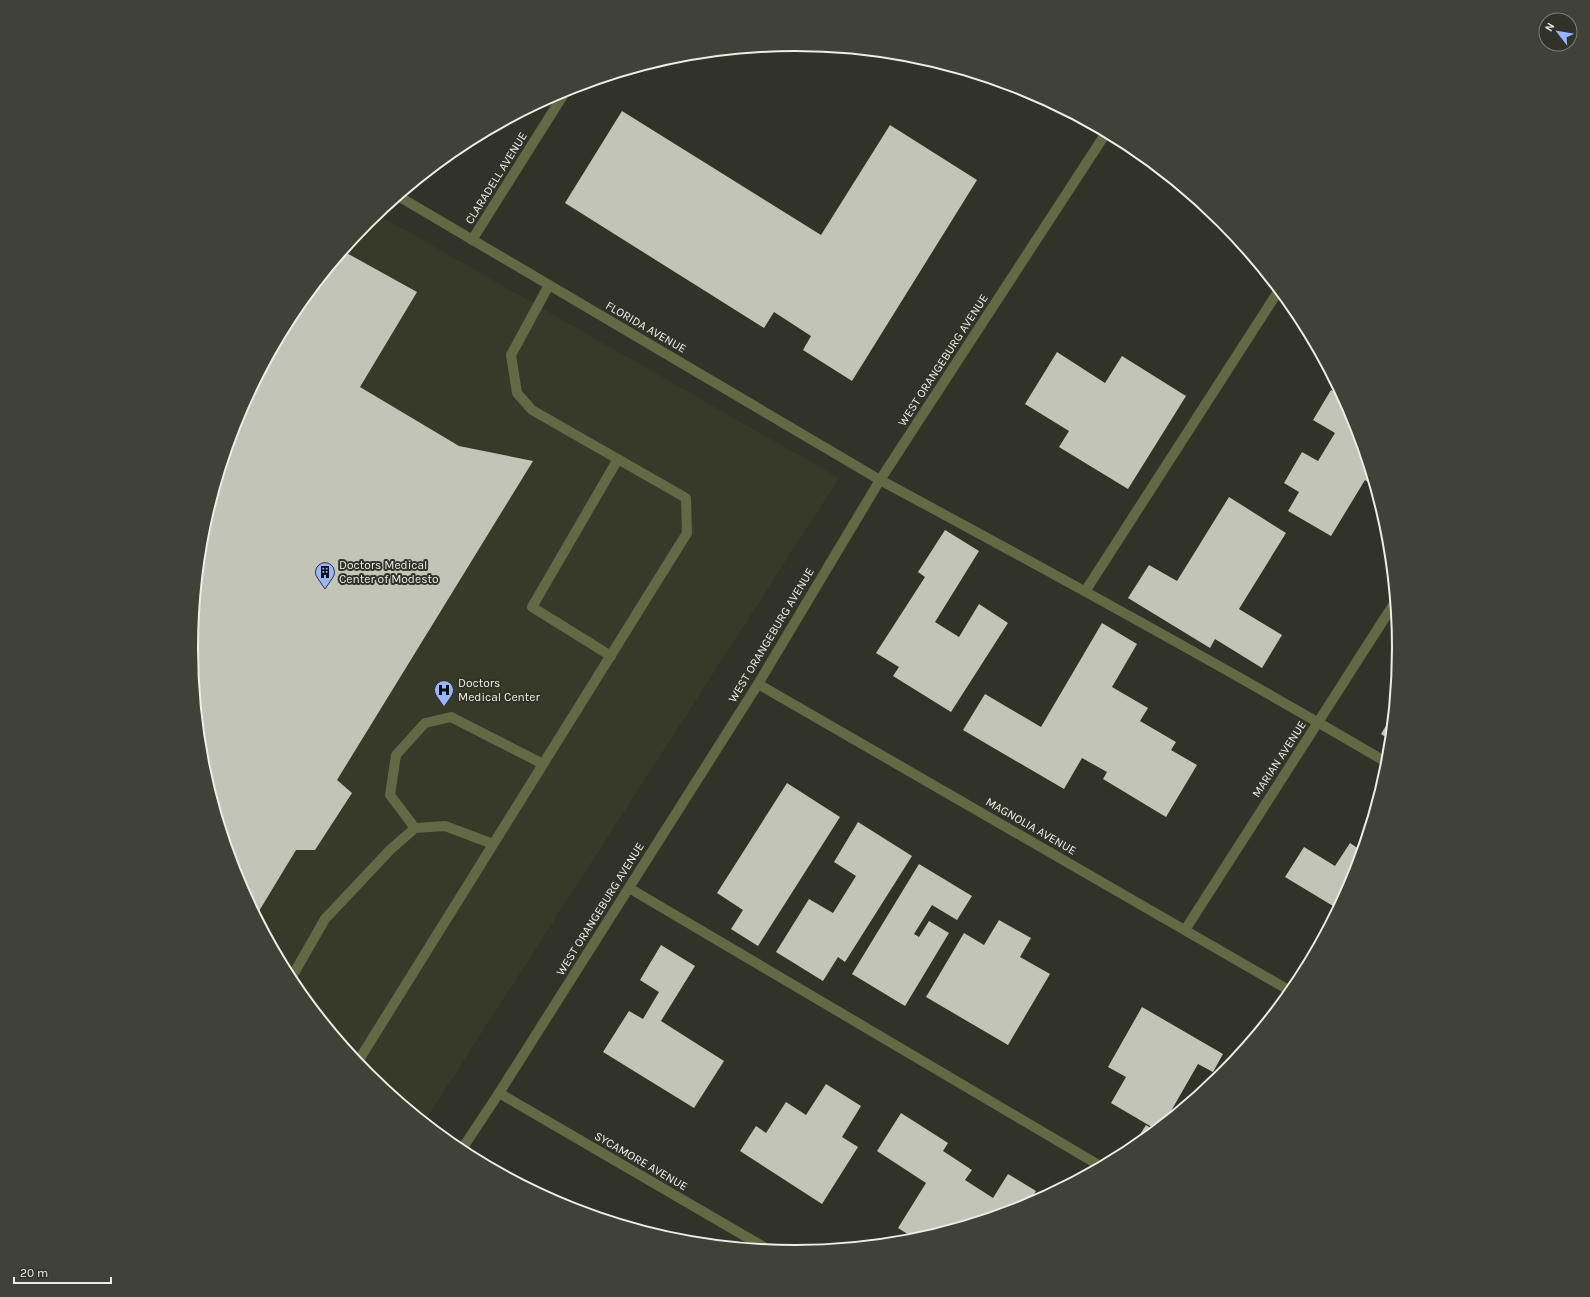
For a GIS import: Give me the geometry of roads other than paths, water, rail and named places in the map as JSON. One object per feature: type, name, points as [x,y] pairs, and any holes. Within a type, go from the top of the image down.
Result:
[{"type":"street","name":"CLARADELL AVENUE","points":[[472,240],[561,98]]},
{"type":"street","name":"WEST ORANGEBURG AVENUE","points":[[464,1146],[758,684],[880,480],[1103,137]]},
{"type":"street","name":"FLORIDA AVENUE","points":[[402,198],[880,480],[1086,590],[1318,722],[1382,760]]},
{"type":"street","points":[[360,1057],[687,533],[686,498],[532,410],[517,393],[511,355],[549,285]]},
{"type":"street","points":[[1086,590],[1276,295]]},
{"type":"street","points":[[611,656],[532,607],[618,459]]},
{"type":"street","name":"MARIAN AVENUE","points":[[1185,930],[1391,608]]},
{"type":"street","name":"MAGNOLIA AVENUE","points":[[758,684],[1286,988]]},
{"type":"street","points":[[415,828],[390,796],[396,755],[425,724],[451,717],[543,764]]},
{"type":"street","points":[[294,973],[325,920],[390,850],[415,828],[445,826],[493,844]]},
{"type":"street","points":[[629,888],[1097,1164]]},
{"type":"street","name":"SYCAMORE AVENUE","points":[[499,1093],[761,1245]]},
{"type":"place","name":"Doctors Medical Center of Modesto","points":[[325,589]]},
{"type":"place","name":"Doctors Medical Center","points":[[444,707]]}]
